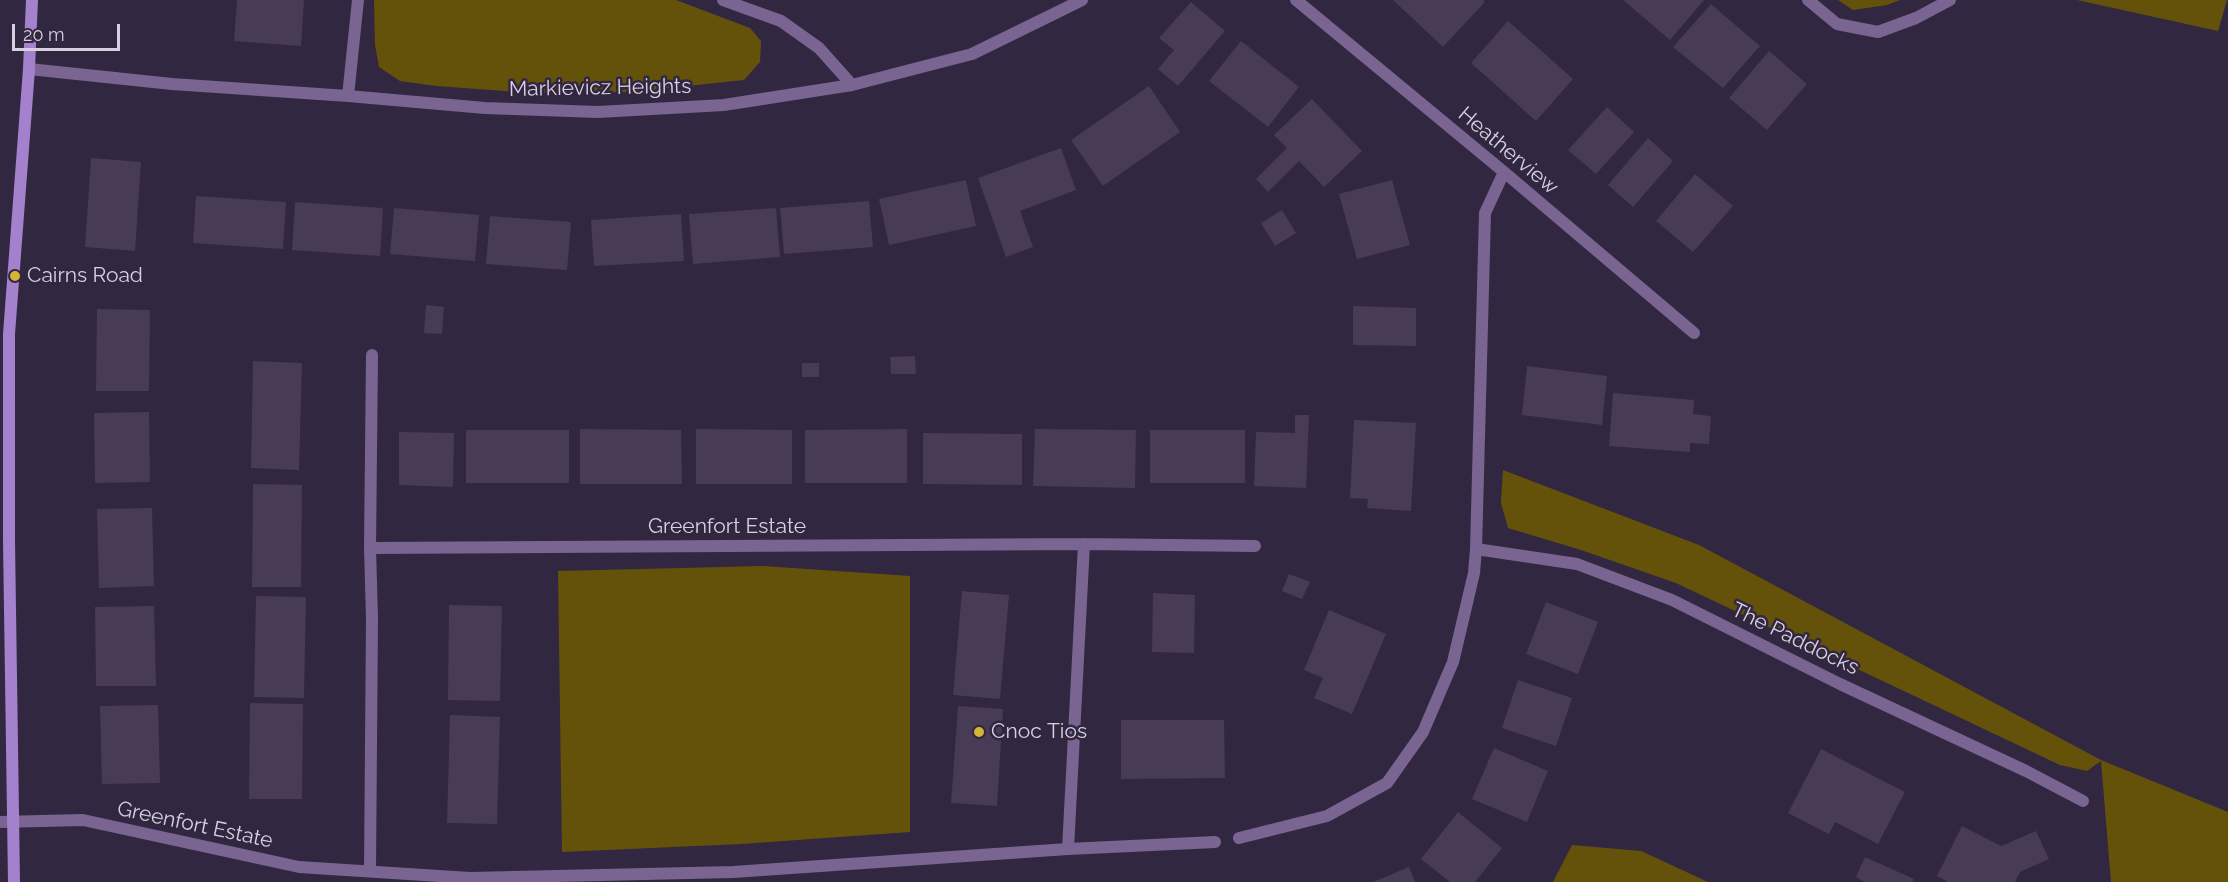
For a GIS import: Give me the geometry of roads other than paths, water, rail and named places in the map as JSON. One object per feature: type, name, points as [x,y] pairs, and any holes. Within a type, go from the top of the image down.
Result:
[{"type":"street","points":[[14,882],[6,822],[9,334],[32,0]]},
{"type":"street","points":[[348,96],[358,0]]},
{"type":"street","points":[[723,0],[781,21],[819,48],[852,85]]},
{"type":"street","name":"Markievicz Heights","points":[[29,69],[172,84],[484,108],[598,112],[724,105],[852,85],[972,54],[1082,0]]},
{"type":"street","name":"Heatherview","points":[[1296,0],[1694,333]]},
{"type":"street","points":[[1808,0],[1837,24],[1878,32],[1916,18],[1950,0]]},
{"type":"street","points":[[1239,838],[1327,816],[1387,783],[1423,732],[1453,662],[1474,573],[1476,549],[1485,213],[1504,172]]},
{"type":"street","points":[[370,870],[372,355]]},
{"type":"street","points":[[1068,849],[1084,543]]},
{"type":"street","name":"Greenfort Estate","points":[[370,548],[1084,543],[1255,546]]},
{"type":"street","name":"The Paddocks","points":[[1476,549],[1577,564],[1672,600],[1840,684],[2026,771],[2084,801]]},
{"type":"street","name":"Greenfort Estate","points":[[6,822],[83,820],[299,867],[470,878],[733,872],[1068,849],[1215,842]]},
{"type":"place","name":"Cairns Road","points":[[15,276]]},
{"type":"place","name":"Cnoc Tios","points":[[979,732]]}]
